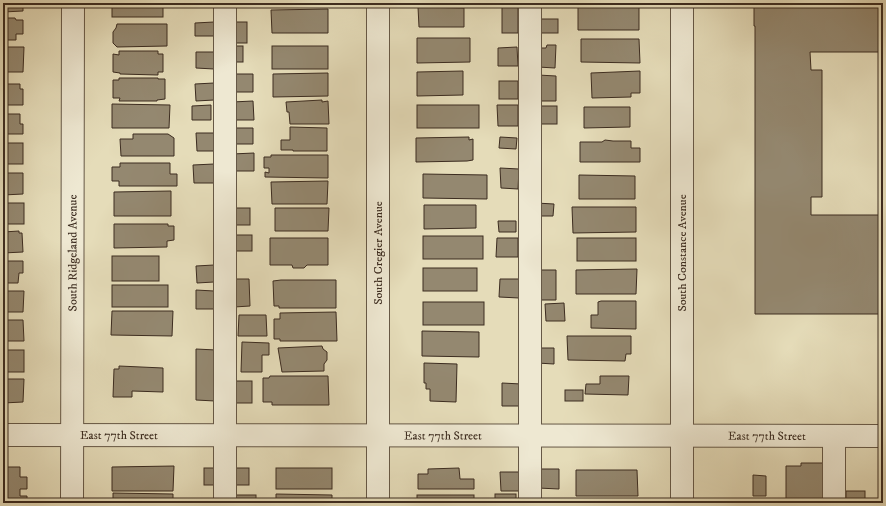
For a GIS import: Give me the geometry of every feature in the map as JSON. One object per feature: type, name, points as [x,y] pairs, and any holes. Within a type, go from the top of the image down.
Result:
[{"type":"street","name":"South Ridgeland Avenue","points":[[72,503],[73,3]]},
{"type":"street","points":[[225,3],[225,503]]},
{"type":"street","name":"South Cregier Avenue","points":[[378,3],[378,503]]},
{"type":"street","points":[[530,3],[530,503]]},
{"type":"street","name":"South Constance Avenue","points":[[682,3],[682,503]]},
{"type":"street","name":"East 77th Street","points":[[3,436],[883,436]]},
{"type":"street","points":[[834,436],[834,503]]},
{"type":"building","points":[[3,3],[23,3],[23,11],[3,12]]},
{"type":"building","points":[[112,3],[163,3],[163,17],[112,17]]},
{"type":"building","points":[[195,3],[215,3],[215,7],[195,7]]},
{"type":"building","points":[[231,3],[247,3],[247,7],[231,7]]},
{"type":"building","points":[[754,3],[883,3],[883,52],[810,52],[811,70],[822,70],[822,197],[811,197],[811,215],[883,215],[883,314],[755,314]]},
{"type":"building","points":[[502,5],[518,5],[518,33],[502,33]]},
{"type":"building","points":[[578,6],[639,7],[639,30],[578,30]]},
{"type":"building","points":[[418,7],[464,8],[464,27],[419,27]]},
{"type":"building","points":[[328,9],[328,33],[272,33],[271,10]]},
{"type":"building","points":[[3,18],[23,20],[23,34],[16,34],[16,40],[3,40]]},
{"type":"building","points":[[539,19],[558,19],[558,33],[539,33]]},
{"type":"building","points":[[214,22],[214,36],[195,36],[195,23]]},
{"type":"building","points":[[231,22],[247,22],[247,43],[231,43]]},
{"type":"building","points":[[117,24],[167,24],[167,46],[117,47],[113,43],[113,32]]},
{"type":"building","points":[[417,38],[470,38],[470,62],[417,63]]},
{"type":"building","points":[[581,39],[639,39],[640,63],[581,62]]},
{"type":"building","points":[[547,45],[556,45],[555,68],[538,67],[539,48],[546,48]]},
{"type":"building","points":[[231,46],[243,46],[243,62],[231,62]]},
{"type":"building","points":[[272,46],[328,46],[328,69],[272,69]]},
{"type":"building","points":[[3,47],[24,47],[23,72],[3,72]]},
{"type":"building","points":[[517,47],[518,66],[498,66],[498,48]]},
{"type":"building","points":[[119,51],[158,51],[158,54],[163,54],[163,72],[158,72],[158,75],[120,74],[113,72],[113,54],[119,55]]},
{"type":"building","points":[[196,52],[214,52],[214,69],[196,68]]},
{"type":"building","points":[[463,71],[463,95],[417,96],[417,72]]},
{"type":"building","points":[[640,71],[640,93],[631,93],[631,97],[592,98],[591,73]]},
{"type":"building","points":[[328,73],[328,96],[273,97],[273,74]]},
{"type":"building","points":[[233,74],[253,74],[253,92],[234,92]]},
{"type":"building","points":[[538,75],[556,76],[556,101],[537,101]]},
{"type":"building","points":[[119,78],[165,79],[165,99],[157,101],[119,101],[120,98],[113,98],[113,80],[119,80]]},
{"type":"building","points":[[499,81],[518,81],[518,99],[499,99]]},
{"type":"building","points":[[214,83],[214,100],[196,101],[195,84]]},
{"type":"building","points":[[3,84],[20,84],[20,89],[23,89],[23,105],[3,105]]},
{"type":"building","points":[[322,100],[322,102],[328,101],[329,124],[290,124],[286,102]]},
{"type":"building","points":[[253,101],[254,120],[233,120],[232,102]]},
{"type":"building","points":[[112,104],[170,105],[169,128],[112,128]]},
{"type":"building","points":[[211,105],[211,120],[192,120],[192,106]]},
{"type":"building","points":[[417,105],[479,105],[479,128],[417,128]]},
{"type":"building","points":[[497,105],[518,105],[518,126],[498,126]]},
{"type":"building","points":[[538,106],[557,106],[557,124],[538,124]]},
{"type":"building","points":[[584,107],[630,107],[630,127],[584,128]]},
{"type":"building","points":[[3,114],[20,114],[20,124],[23,124],[23,134],[3,134]]},
{"type":"building","points":[[290,127],[327,128],[327,151],[281,150],[281,140],[290,140]]},
{"type":"building","points":[[233,128],[253,128],[253,144],[234,144]]},
{"type":"building","points":[[196,133],[215,133],[215,151],[197,151]]},
{"type":"building","points":[[133,134],[168,134],[174,138],[174,156],[121,156],[120,139],[133,139]]},
{"type":"building","points":[[469,137],[469,140],[473,139],[473,160],[416,162],[416,138]]},
{"type":"building","points":[[500,137],[517,138],[516,149],[499,148]]},
{"type":"building","points":[[605,140],[631,141],[631,148],[640,148],[640,162],[580,162],[580,142],[602,142]]},
{"type":"building","points":[[3,143],[23,143],[23,164],[3,164]]},
{"type":"building","points":[[254,153],[254,171],[232,171],[232,154]]},
{"type":"building","points":[[271,155],[328,155],[328,178],[265,177],[265,172],[269,173],[269,168],[264,168],[264,157],[271,157]]},
{"type":"building","points":[[120,163],[170,163],[170,174],[177,174],[177,186],[119,186],[119,181],[112,181],[112,167],[120,167]]},
{"type":"building","points":[[214,164],[214,183],[194,183],[193,165]]},
{"type":"building","points":[[500,168],[519,169],[518,189],[501,188]]},
{"type":"building","points":[[3,173],[23,173],[23,194],[3,195]]},
{"type":"building","points":[[423,174],[487,175],[487,199],[423,198]]},
{"type":"building","points":[[579,175],[635,176],[635,199],[579,199]]},
{"type":"building","points":[[328,181],[327,204],[272,204],[271,182]]},
{"type":"building","points":[[171,191],[171,216],[114,216],[114,192]]},
{"type":"building","points":[[3,203],[24,203],[24,224],[3,224]]},
{"type":"building","points":[[536,203],[554,204],[553,216],[536,216]]},
{"type":"building","points":[[424,205],[476,205],[476,228],[424,229]]},
{"type":"building","points":[[572,207],[636,207],[636,232],[573,233]]},
{"type":"building","points":[[233,208],[250,208],[250,225],[233,225]]},
{"type":"building","points":[[275,208],[329,208],[328,231],[275,231]]},
{"type":"building","points":[[498,221],[516,221],[516,232],[499,232]]},
{"type":"building","points":[[114,224],[168,224],[168,226],[174,226],[174,240],[167,241],[167,247],[114,248]]},
{"type":"building","points":[[19,231],[19,233],[22,233],[23,252],[3,253],[3,232]]},
{"type":"building","points":[[233,235],[252,235],[252,251],[233,251]]},
{"type":"building","points":[[423,236],[483,236],[483,259],[423,259]]},
{"type":"building","points":[[270,238],[328,238],[328,265],[307,265],[304,268],[293,268],[292,265],[270,265]]},
{"type":"building","points":[[497,238],[518,238],[518,257],[496,257]]},
{"type":"building","points":[[577,238],[636,238],[636,261],[577,261]]},
{"type":"building","points":[[112,256],[159,256],[159,281],[112,281]]},
{"type":"building","points":[[3,261],[23,261],[23,273],[19,273],[18,283],[3,283]]},
{"type":"building","points":[[214,265],[214,282],[197,283],[196,266]]},
{"type":"building","points":[[423,268],[477,268],[477,291],[423,291]]},
{"type":"building","points":[[637,269],[636,294],[576,294],[576,270]]},
{"type":"building","points":[[536,270],[556,270],[556,300],[535,300]]},
{"type":"building","points":[[233,279],[249,279],[250,306],[234,307]]},
{"type":"building","points":[[500,279],[520,279],[519,298],[499,297]]},
{"type":"building","points":[[336,280],[336,308],[279,308],[279,306],[274,306],[273,281]]},
{"type":"building","points":[[112,285],[168,285],[168,307],[112,307]]},
{"type":"building","points":[[196,290],[214,291],[214,309],[196,309]]},
{"type":"building","points":[[3,291],[24,291],[23,312],[3,312]]},
{"type":"building","points":[[636,301],[636,329],[591,328],[591,315],[598,315],[598,302]]},
{"type":"building","points":[[423,302],[484,302],[484,325],[423,325]]},
{"type":"building","points":[[564,303],[565,321],[546,321],[545,304]]},
{"type":"building","points":[[112,311],[173,311],[172,336],[111,335]]},
{"type":"building","points":[[336,312],[337,341],[280,341],[280,339],[274,339],[274,319],[280,319],[280,313]]},
{"type":"building","points":[[239,315],[266,315],[267,336],[238,336]]},
{"type":"building","points":[[3,320],[23,320],[24,341],[3,341]]},
{"type":"building","points":[[422,331],[479,332],[479,357],[422,356]]},
{"type":"building","points":[[567,336],[631,336],[631,354],[626,354],[625,361],[568,360]]},
{"type":"building","points":[[242,342],[269,343],[269,355],[262,355],[262,372],[241,372]]},
{"type":"building","points":[[322,346],[327,352],[327,360],[324,364],[324,371],[282,372],[278,348]]},
{"type":"building","points":[[537,348],[554,348],[554,364],[537,363]]},
{"type":"building","points":[[196,349],[216,350],[215,401],[196,400]]},
{"type":"building","points":[[3,350],[24,350],[24,372],[3,372]]},
{"type":"building","points":[[424,363],[457,364],[456,402],[430,401],[430,389],[426,389],[426,383],[424,383]]},
{"type":"building","points":[[119,366],[163,368],[163,392],[132,391],[132,397],[113,397],[114,369],[119,369]]},
{"type":"building","points":[[270,376],[328,376],[329,405],[272,405],[272,402],[263,402],[263,378],[269,378]]},
{"type":"building","points":[[600,376],[629,376],[628,395],[585,394],[586,384],[600,384]]},
{"type":"building","points":[[3,379],[24,379],[23,402],[3,403]]},
{"type":"building","points":[[231,381],[252,381],[252,403],[231,403]]},
{"type":"building","points":[[502,383],[521,384],[520,406],[502,406]]},
{"type":"building","points":[[565,390],[583,390],[583,401],[565,401]]},
{"type":"building","points":[[801,463],[829,463],[830,503],[786,503],[786,466],[801,466]]},
{"type":"building","points":[[174,466],[173,491],[112,491],[112,467]]},
{"type":"building","points":[[3,467],[20,467],[20,477],[27,477],[27,489],[20,489],[20,496],[27,496],[27,503],[3,503]]},
{"type":"building","points":[[204,468],[216,468],[216,485],[204,485]]},
{"type":"building","points":[[232,468],[249,468],[249,485],[232,485]]},
{"type":"building","points":[[276,468],[332,468],[332,489],[276,489]]},
{"type":"building","points":[[459,468],[460,479],[474,479],[474,489],[418,489],[418,474],[428,474],[428,469]]},
{"type":"building","points":[[538,469],[559,469],[559,489],[538,488]]},
{"type":"building","points":[[576,470],[637,470],[638,496],[576,496]]},
{"type":"building","points":[[500,472],[520,472],[520,491],[501,491]]},
{"type":"building","points":[[753,475],[766,476],[766,496],[753,496]]},
{"type":"building","points":[[846,491],[865,491],[865,503],[846,503]]},
{"type":"building","points":[[113,493],[173,494],[173,503],[113,503]]},
{"type":"building","points":[[276,494],[332,495],[332,503],[276,503]]},
{"type":"building","points":[[495,494],[516,494],[516,503],[495,503]]},
{"type":"building","points":[[235,495],[256,495],[256,503],[235,503]]},
{"type":"building","points":[[417,495],[474,495],[474,503],[417,503]]},
{"type":"building","points":[[537,499],[562,499],[562,503],[537,503]]},
{"type":"building","points":[[583,499],[637,500],[637,503],[583,503]]}]
